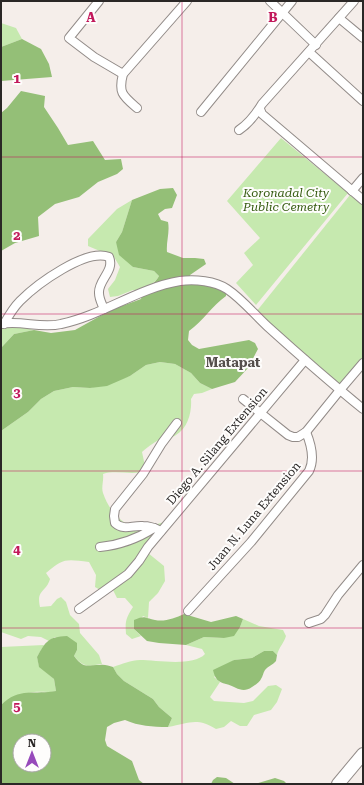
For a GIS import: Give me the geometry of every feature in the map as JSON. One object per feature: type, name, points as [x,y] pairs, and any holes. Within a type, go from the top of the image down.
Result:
[{"type":"highway","points":[[338,784],[363,754]]},
{"type":"street","points":[[99,1],[69,38],[94,57],[123,74]]},
{"type":"street","points":[[137,108],[122,94],[121,82],[123,74],[187,1]]},
{"type":"street","points":[[270,1],[316,45]]},
{"type":"street","points":[[201,112],[292,1]]},
{"type":"street","points":[[239,130],[246,125],[260,109],[262,104],[354,1]]},
{"type":"street","points":[[339,18],[363,38]]},
{"type":"street","points":[[309,52],[363,101]]},
{"type":"street","points":[[260,109],[262,114],[363,200]]},
{"type":"street","points":[[352,190],[363,178]]},
{"type":"street","points":[[3,324],[21,300],[37,287],[79,260],[92,256],[103,255],[109,257],[111,262],[110,268],[100,286],[100,300],[104,309]]},
{"type":"street","points":[[3,324],[16,323],[46,326],[60,325],[78,320],[161,285],[181,281],[198,280],[226,288],[305,360],[363,409]]},
{"type":"street","name":"Diego A. Silang Extension","points":[[79,609],[128,574],[139,561],[158,529],[305,360]]},
{"type":"street","points":[[243,399],[288,435],[293,437],[302,436],[363,363]]},
{"type":"street","points":[[158,529],[144,526],[129,528],[121,527],[115,523],[114,513],[123,498],[143,474],[166,437],[177,423]]},
{"type":"street","name":"Juan N. Luna Extension","points":[[188,611],[251,542],[309,471],[312,464],[310,444],[306,432]]},
{"type":"street","points":[[100,547],[125,543],[158,529]]},
{"type":"street","points":[[308,623],[322,619],[325,616],[338,595],[363,566]]},
{"type":"green space","points":[[1,23],[16,28],[22,39],[1,47]]},
{"type":"green space","points":[[22,39],[41,49],[49,64],[52,77],[1,81],[1,47]]},
{"type":"green space","points":[[21,91],[45,96],[44,107],[68,145],[93,141],[105,160],[121,159],[123,169],[117,174],[98,182],[79,197],[55,204],[38,217],[39,236],[15,243],[1,251],[1,113]]},
{"type":"green space","name":"Koronadal City Public Cemetry","points":[[281,138],[348,193],[256,305],[236,283],[253,265],[244,253],[260,238],[227,201]]},
{"type":"green space","points":[[173,188],[177,195],[172,208],[165,209],[158,214],[161,220],[168,222],[169,230],[167,252],[183,258],[204,259],[206,264],[190,275],[191,283],[215,287],[226,291],[226,296],[189,331],[188,340],[192,345],[199,349],[249,340],[255,343],[258,349],[248,368],[235,382],[212,389],[200,383],[191,373],[175,364],[160,362],[146,365],[130,376],[107,386],[90,388],[73,387],[54,391],[41,399],[28,412],[1,431],[1,348],[14,334],[34,330],[51,333],[75,330],[111,310],[141,299],[147,288],[157,280],[159,276],[154,271],[133,267],[119,255],[116,242],[122,232],[132,200],[160,189]]},
{"type":"green space","points":[[350,195],[363,206],[363,359],[340,386],[256,312]]},
{"type":"green space","points":[[132,200],[122,232],[116,242],[133,267],[154,271],[159,276],[143,291],[133,290],[118,296],[110,297],[108,289],[115,280],[120,267],[114,257],[88,246],[88,239],[117,209]]},
{"type":"green space","points":[[8,327],[22,327],[34,330],[14,334],[1,348],[1,329]]},
{"type":"green space","points":[[160,362],[175,364],[191,373],[200,383],[212,389],[194,394],[191,399],[191,409],[188,419],[184,428],[180,432],[173,437],[164,438],[158,441],[142,452],[145,466],[142,472],[113,472],[103,474],[102,491],[105,499],[111,510],[125,523],[140,528],[174,519],[148,553],[164,566],[165,581],[158,593],[149,602],[148,618],[143,616],[134,629],[141,636],[132,639],[126,634],[126,620],[133,607],[125,598],[117,598],[113,590],[102,591],[95,587],[96,575],[89,562],[75,560],[61,562],[46,573],[50,579],[40,594],[40,607],[51,606],[61,597],[66,602],[70,615],[79,624],[80,633],[99,655],[102,664],[90,666],[81,663],[74,656],[77,650],[55,637],[49,641],[41,637],[28,636],[21,639],[1,632],[1,431],[28,412],[41,399],[54,391],[73,387],[90,388],[130,376],[146,365]]},
{"type":"green space","points":[[184,614],[211,622],[236,616],[243,619],[234,636],[224,638],[204,637],[186,645],[147,641],[134,629],[134,620],[145,617],[155,620],[166,620]]},
{"type":"green space","points":[[243,619],[259,626],[283,630],[286,636],[277,655],[273,651],[264,651],[252,658],[234,660],[214,677],[220,682],[210,697],[214,701],[244,703],[253,701],[268,686],[276,685],[282,689],[277,702],[271,710],[254,715],[247,726],[240,726],[231,721],[224,727],[216,729],[198,722],[168,727],[172,718],[159,707],[153,699],[124,681],[113,667],[137,660],[183,662],[199,658],[205,654],[202,649],[186,645],[204,637],[224,638],[240,627]]},
{"type":"green space","points":[[67,636],[77,643],[77,650],[74,656],[83,665],[103,665],[113,667],[124,681],[153,699],[159,707],[172,718],[168,727],[146,726],[125,720],[107,727],[105,740],[107,746],[132,761],[139,780],[144,784],[1,784],[1,705],[8,699],[21,694],[56,691],[54,679],[39,667],[37,657],[45,644],[56,637]]},
{"type":"green space","points":[[44,645],[37,657],[39,666],[54,679],[56,691],[25,694],[12,698],[1,705],[1,647]]},
{"type":"green space","points":[[264,651],[273,651],[277,655],[276,661],[265,670],[260,681],[248,689],[242,690],[217,680],[213,670],[234,660],[252,658]]},
{"type":"green space","points":[[217,777],[226,778],[235,784],[211,784]]},
{"type":"green space","points":[[275,778],[284,781],[287,784],[255,784]]},
{"type":"district","name":"Matapat","points":[[233,362]]}]
